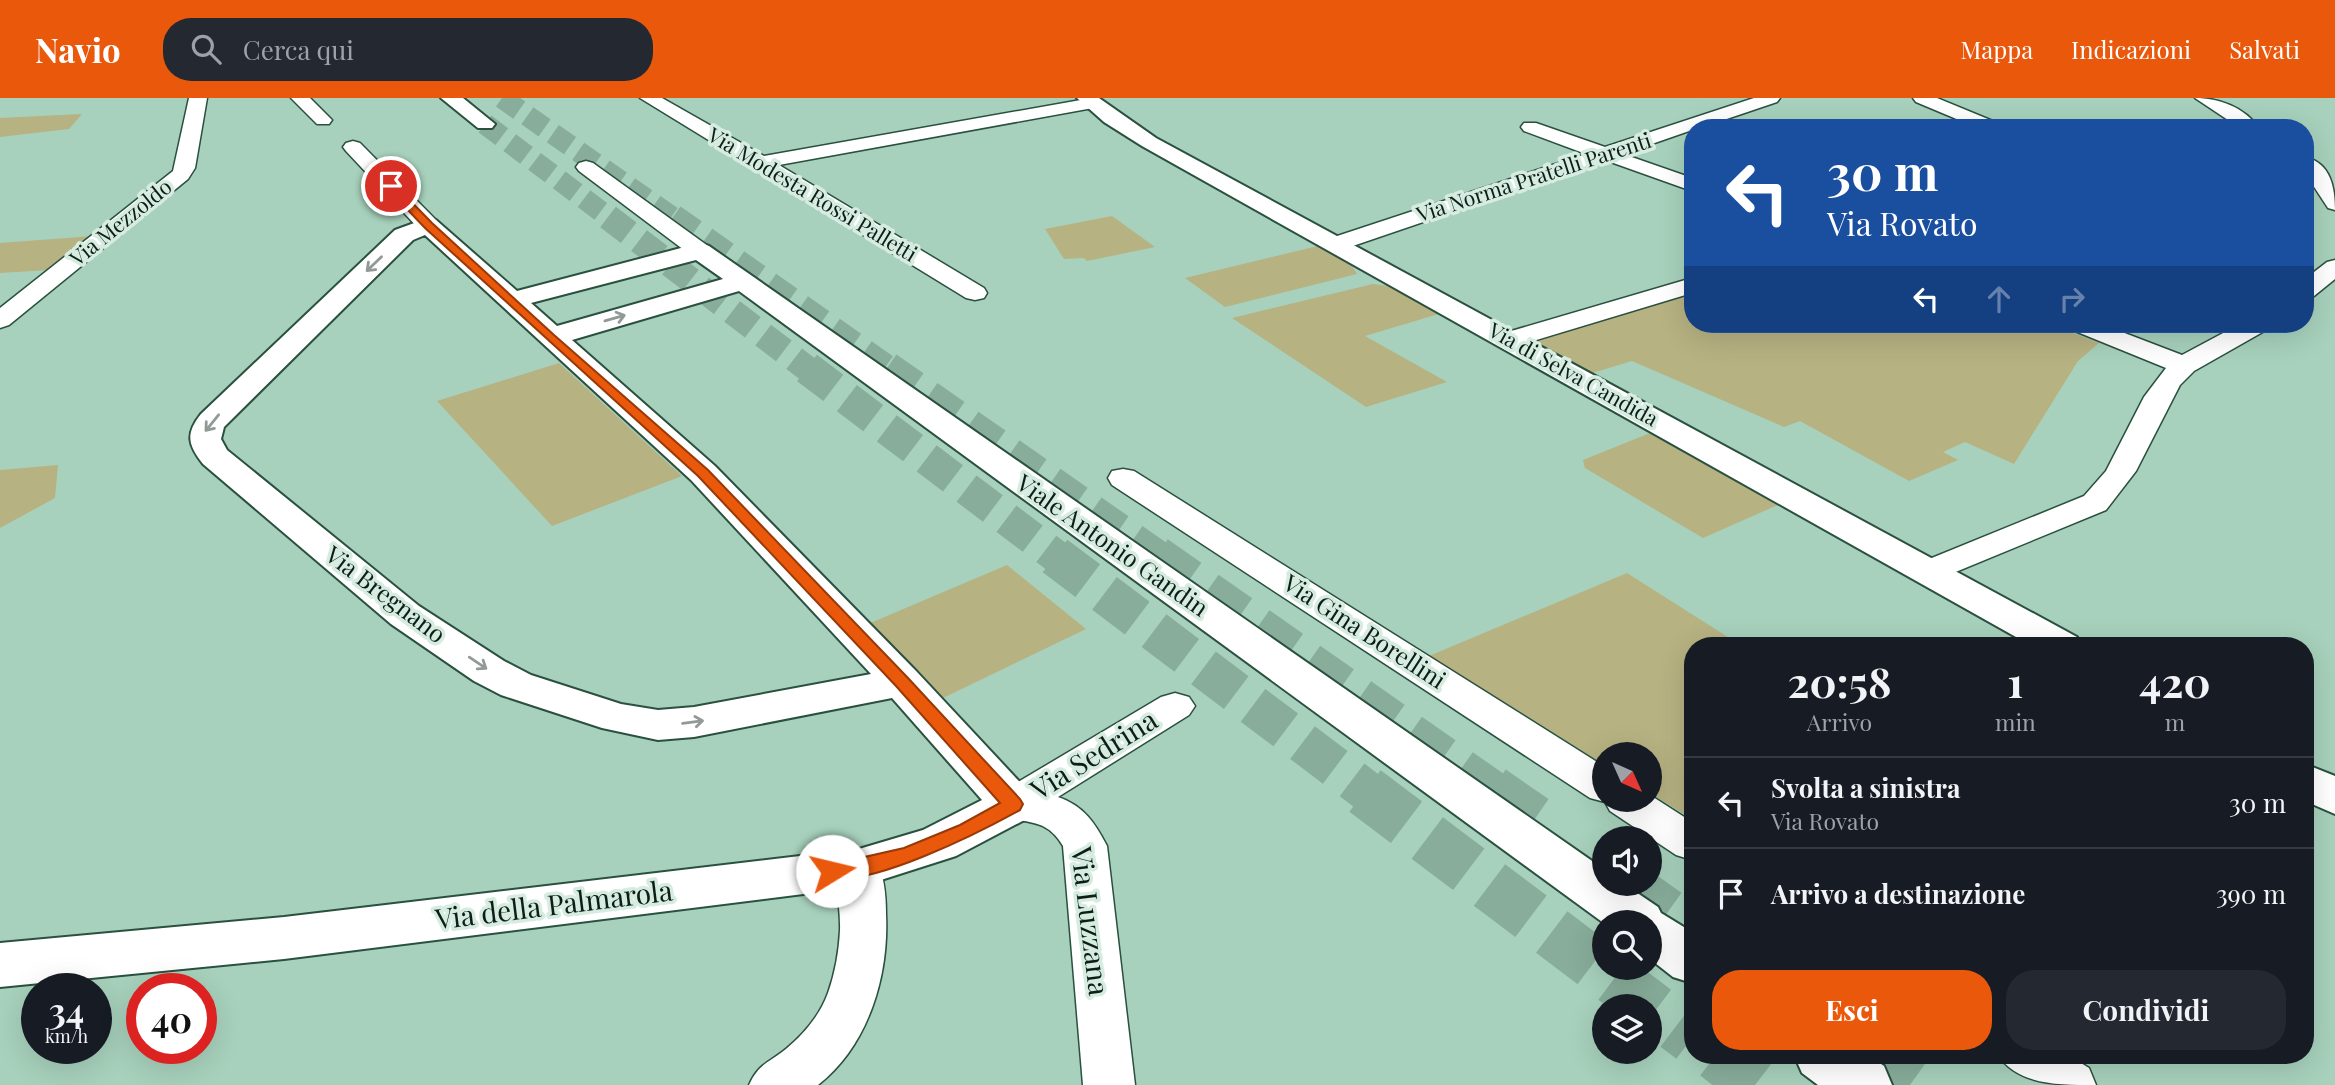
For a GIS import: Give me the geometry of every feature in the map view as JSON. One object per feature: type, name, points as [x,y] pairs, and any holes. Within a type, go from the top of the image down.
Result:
[{"type":"main road","points":[[451,98],[485,124]]},
{"type":"main road","name":"Via di Selva Candida","points":[[1090,101],[1149,142],[2047,637]]},
{"type":"main road","points":[[428,225],[703,473],[902,682],[1013,804]]},
{"type":"main road","name":"Via Bregnano","points":[[428,225],[404,235],[212,421],[204,435],[206,444],[215,457],[405,615],[489,671],[548,696],[629,722],[670,724],[902,682]]},
{"type":"main road","points":[[513,300],[700,251]]},
{"type":"main road","name":"Viale Antonio Gandin","points":[[700,251],[1011,475],[1469,797],[1624,910]]},
{"type":"main road","points":[[550,337],[742,282]]},
{"type":"main road","points":[[2314,785],[2335,797]]},
{"type":"main road","name":"Via Sedrina","points":[[859,868],[939,843],[1013,804]]},
{"type":"main road","name":"Via della Palmarola","points":[[0,965],[284,938],[859,868]]},
{"type":"main road","points":[[1662,939],[1684,955]]},
{"type":"main road","points":[[1834,1064],[1863,1085]]},
{"type":"street","name":"Via Mezzoldo","points":[[0,320],[181,175],[185,168],[198,98]]},
{"type":"street","points":[[300,98],[323,120]]},
{"type":"street","name":"Via Modesta Rossi Palletti","points":[[649,98],[761,162],[975,293]]},
{"type":"street","name":"Via Norma Pratelli Parenti","points":[[1710,119],[1771,98]]},
{"type":"street","points":[[1922,98],[1972,119]]},
{"type":"street","points":[[2204,98],[2241,119]]},
{"type":"street","points":[[761,162],[1090,101]]},
{"type":"street","points":[[1530,127],[1684,183]]},
{"type":"street","name":"Via Norma Pratelli Parenti","points":[[1336,244],[1684,128]]},
{"type":"street","points":[[353,147],[428,225]]},
{"type":"street","name":"Viale Antonio Gandin","points":[[586,167],[700,251]]},
{"type":"street","points":[[2314,171],[2335,204]]},
{"type":"street","points":[[2314,284],[2335,267]]},
{"type":"street","points":[[1510,340],[1684,287]]},
{"type":"street","points":[[2102,333],[2184,365]]},
{"type":"street","points":[[1929,571],[2095,503],[2111,486],[2165,385],[2184,365],[2243,333]]},
{"type":"street","name":"Via Gina Borellini","points":[[1123,478],[1592,779]]},
{"type":"street","name":"Via Sedrina","points":[[1013,804],[1175,706]]},
{"type":"street","name":"Via Luzzana","points":[[1013,804],[1041,806],[1056,812],[1073,825],[1085,846],[1110,1085]]},
{"type":"street","points":[[1644,812],[1684,838]]},
{"type":"street","points":[[775,1085],[823,1046],[850,1003],[860,973],[865,935],[859,868]]},
{"type":"street","points":[[2038,1064],[2070,1085]]},
{"type":"shaded area","points":[[82,114],[69,129],[0,137],[0,118]]},
{"type":"shaded area","points":[[1112,216],[1155,247],[1087,261],[1084,258],[1064,259],[1045,229]]},
{"type":"shaded area","points":[[93,236],[50,270],[0,273],[0,243]]},
{"type":"shaded area","points":[[1322,245],[1346,257],[1357,274],[1225,307],[1185,278]]},
{"type":"shaded area","points":[[1373,284],[1396,287],[1442,313],[1365,336],[1447,382],[1366,407],[1232,318]]},
{"type":"shaded area","points":[[1684,295],[1684,333],[2073,333],[2099,343],[2078,361],[2014,464],[1965,442],[1943,452],[1958,460],[1909,481],[1800,421],[1784,427],[1632,361],[1589,374],[1530,342]]},
{"type":"shaded area","points":[[559,363],[682,476],[552,526],[437,401]]},
{"type":"shaded area","points":[[1650,433],[1780,504],[1703,538],[1585,468],[1583,460]]},
{"type":"shaded area","points":[[58,465],[55,498],[0,528],[0,470]]},
{"type":"shaded area","points":[[1007,565],[1086,629],[941,699],[868,624]]},
{"type":"shaded area","points":[[1627,573],[1728,637],[1684,637],[1684,814],[1662,800],[1662,742],[1592,742],[1592,757],[1429,656]]},
{"type":"tunnel","points":[[502,98],[675,219]]},
{"type":"tunnel","points":[[485,124],[611,219]]},
{"type":"tunnel","points":[[608,217],[809,370]]},
{"type":"tunnel","points":[[673,217],[890,370]]},
{"type":"tunnel","points":[[807,368],[1057,557]]},
{"type":"tunnel","points":[[887,368],[1158,557]]},
{"type":"tunnel","points":[[1055,556],[1368,792]]},
{"type":"tunnel","points":[[1156,556],[1494,792]]},
{"type":"tunnel","points":[[1365,791],[1684,1032]]},
{"type":"tunnel","points":[[1491,791],[1549,831]]},
{"type":"tunnel","points":[[1641,896],[1684,926]]},
{"type":"tunnel","points":[[1728,1064],[1755,1085]]},
{"type":"tunnel","points":[[1881,1064],[1910,1085]]},
{"type":"route","points":[[391,186],[428,225],[703,473],[902,682],[1013,804],[939,843],[859,868],[832,871]]}]
